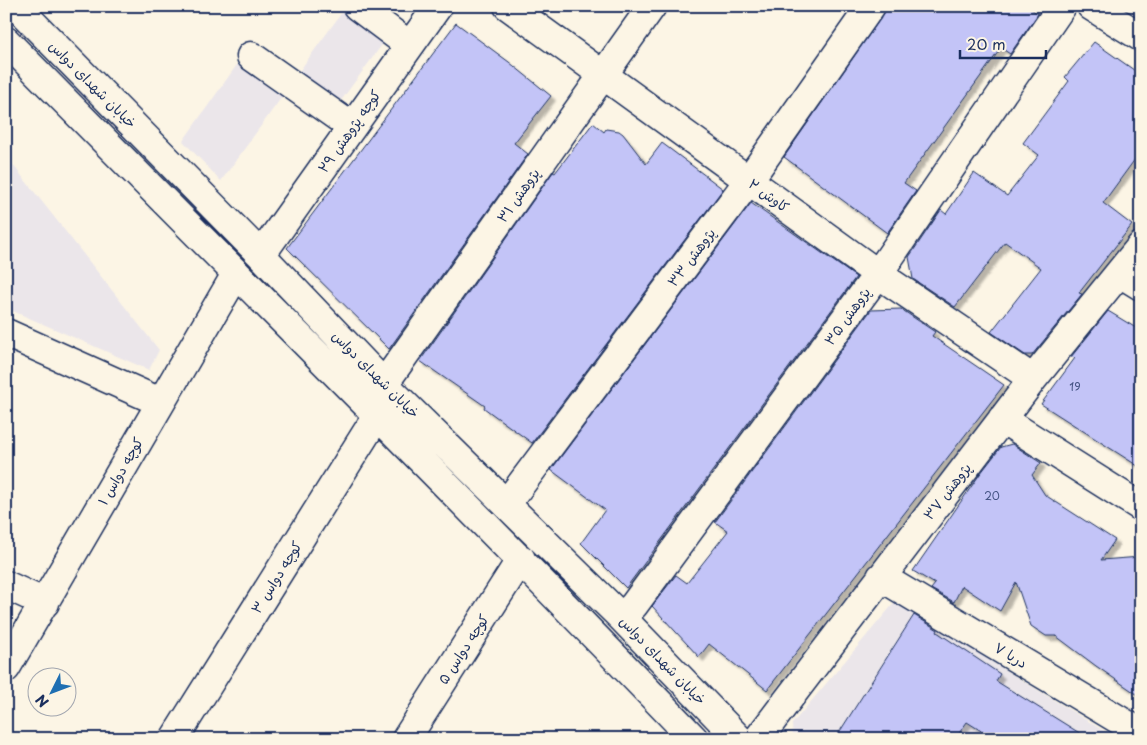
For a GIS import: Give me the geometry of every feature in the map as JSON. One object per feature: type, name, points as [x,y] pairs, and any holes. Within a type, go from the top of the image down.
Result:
[{"type":"street","name":"خیابان شهدای دواس","points":[[16,6],[261,255],[384,384],[507,503],[739,739]]},
{"type":"street","points":[[357,6],[409,45]]},
{"type":"street","name":"کوچه پژوهش ۲۹","points":[[261,255],[438,6]]},
{"type":"street","name":"کاوش ۲","points":[[508,6],[878,274],[1033,379]]},
{"type":"street","name":"پژوهش ۳۱","points":[[384,384],[652,6]]},
{"type":"street","name":"پژوهش ۳۳","points":[[507,503],[749,180],[871,6]]},
{"type":"street","name":"پژوهش ۳۵","points":[[622,618],[640,597],[878,274],[1062,6]]},
{"type":"street","points":[[1091,6],[1141,37]]},
{"type":"street","name":"خیابان شهدای دواس","points":[[6,41],[521,559],[694,739]]},
{"type":"street","points":[[251,56],[352,127]]},
{"type":"street","name":"پژوهش ۳۷","points":[[758,739],[1033,379],[1130,280],[1141,246]]},
{"type":"street","name":"کوچه دواس ۱","points":[[6,668],[236,274]]},
{"type":"street","points":[[6,334],[160,402]]},
{"type":"street","name":"کوچه دواس ۳","points":[[174,739],[377,416]]},
{"type":"street","points":[[1002,419],[1141,506]]},
{"type":"street","name":"کوچه دواس ۵","points":[[406,739],[521,559]]},
{"type":"street","name":"دریا ۷","points":[[881,577],[1141,733]]},
{"type":"street","points":[[6,585],[45,603]]},
{"type":"shaded area","points":[[343,11],[384,42],[337,106],[295,77]]},
{"type":"shaded area","points":[[241,59],[284,94],[221,181],[183,141]]},
{"type":"shaded area","points":[[6,156],[159,350],[149,370],[6,308]]},
{"type":"shaded area","points":[[895,602],[1117,739],[793,739],[792,724]]},
{"type":"building","points":[[889,6],[1027,6],[1038,14],[1010,54],[1001,48],[904,183],[916,191],[887,233],[784,157]]},
{"type":"building","points":[[456,23],[551,96],[514,143],[528,154],[389,349],[287,248]]},
{"type":"building","points":[[1094,42],[1141,75],[1141,151],[1103,203],[1132,225],[1079,293],[1082,294],[1032,355],[1025,355],[991,332],[1041,268],[1005,242],[955,307],[913,279],[909,257],[941,210],[946,214],[974,173],[1007,196],[1039,155],[1023,143],[1069,81],[1065,77]]},
{"type":"building","points":[[593,123],[604,132],[606,129],[619,131],[623,134],[646,164],[662,143],[723,189],[532,443],[484,408],[485,406],[420,361],[553,172],[555,173]]},
{"type":"building","points":[[751,203],[856,277],[626,588],[581,543],[605,510],[551,470]]},
{"type":"building","points":[[901,309],[935,332],[932,336],[1004,385],[767,690],[709,644],[699,657],[652,606],[676,575],[687,583],[728,531],[715,522],[871,310]]},
{"type":"building","points":[[1108,311],[1141,331],[1141,468],[1041,404],[1075,358],[1071,357]]},
{"type":"building","points":[[1012,444],[1041,463],[1032,475],[1045,495],[1115,540],[1101,560],[1141,557],[1141,697],[1056,636],[1046,636],[1031,626],[1016,582],[1000,611],[962,586],[954,602],[931,589],[935,584],[913,571],[1001,447]]},
{"type":"building","points":[[914,615],[1000,674],[996,681],[1089,739],[994,739],[967,722],[955,739],[835,739]]}]
